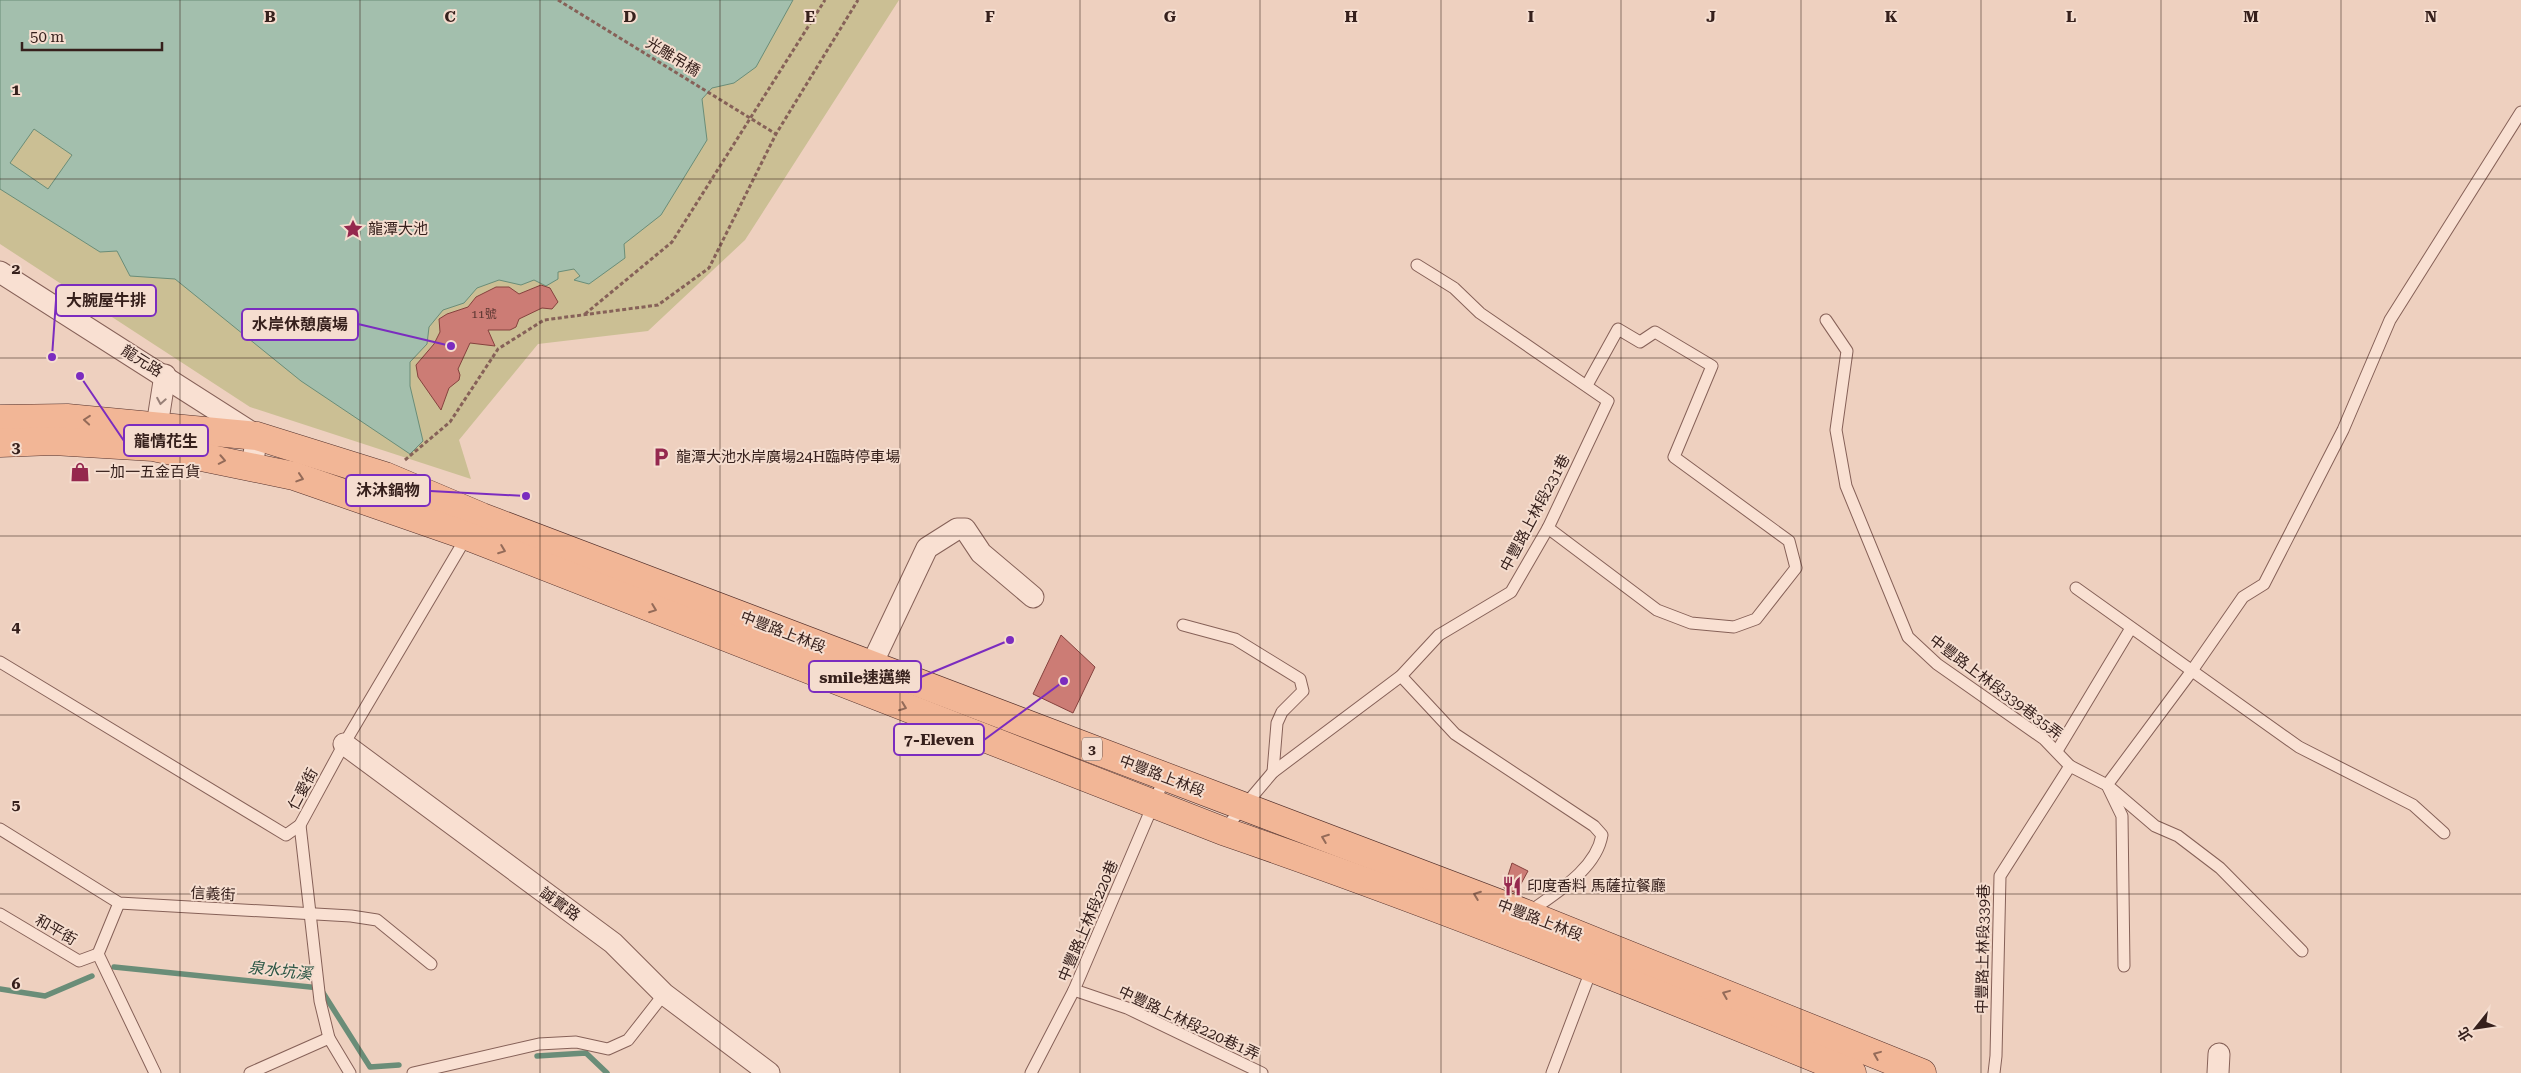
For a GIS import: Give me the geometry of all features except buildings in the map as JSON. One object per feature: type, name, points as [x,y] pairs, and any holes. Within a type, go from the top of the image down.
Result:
[{"type":"main road","name":"3","points":[[0,419],[67,418],[257,436]]},
{"type":"main road","name":"中豐路上林段","points":[[257,436],[385,476],[475,527],[1224,830],[1592,967],[1852,1073]]},
{"type":"main road","name":"3","points":[[0,443],[53,442],[153,447],[252,466]]},
{"type":"main road","name":"中豐路上林段","points":[[252,466],[475,527],[871,666],[1527,914],[1922,1073]]},
{"type":"street","name":"龍元路","points":[[0,272],[166,376],[257,436]]},
{"type":"street","points":[[156,426],[166,376]]},
{"type":"street","points":[[252,466],[257,436]]},
{"type":"street","points":[[871,666],[928,548],[957,529],[965,529],[981,553],[1033,598]]},
{"type":"street","name":"誠實路","points":[[344,744],[613,943],[664,994],[769,1073]]},
{"type":"lane","points":[[2107,785],[2191,672],[2243,597],[2264,584],[2343,430],[2390,320],[2521,112]]},
{"type":"lane","name":"中豐路上林段231巷","points":[[1224,830],[1242,806],[1273,772],[1401,676],[1439,634],[1511,592],[1548,528],[1608,401],[1480,313],[1454,288],[1418,265]]},
{"type":"lane","name":"中豐路上林段339巷35弄","points":[[1826,320],[1847,351],[1836,430],[1846,486],[1908,636],[1937,664],[2044,739],[2070,766]]},
{"type":"lane","points":[[1548,528],[1657,610],[1691,623],[1734,627],[1756,619],[1796,568],[1789,541],[1674,458],[1712,366],[1655,332],[1640,342],[1618,328],[1586,385]]},
{"type":"lane","name":"仁愛街","points":[[0,662],[286,835],[300,825],[344,744],[475,527]]},
{"type":"lane","points":[[2076,588],[2191,672],[2299,747],[2413,805],[2444,833]]},
{"type":"lane","points":[[1183,625],[1235,639],[1300,679],[1303,692],[1282,712],[1277,723],[1273,772]]},
{"type":"lane","points":[[2057,751],[2131,628]]},
{"type":"lane","points":[[1401,676],[1456,734],[1594,826],[1602,835],[1600,847],[1577,876],[1527,914]]},
{"type":"lane","points":[[2070,766],[2107,785],[2155,826],[2178,836],[2220,868],[2302,951]]},
{"type":"lane","name":"中豐路上林段339巷","points":[[1994,1073],[2000,876],[2070,766]]},
{"type":"lane","name":"中豐路上林段220巷","points":[[1031,1073],[1074,990],[1165,777]]},
{"type":"lane","points":[[2107,785],[2122,816],[2124,966]]},
{"type":"lane","points":[[300,825],[312,914],[320,1001],[329,1038],[350,1073]]},
{"type":"lane","name":"信義街","points":[[0,829],[120,904],[312,914],[377,920],[431,964]]},
{"type":"lane","points":[[120,904],[98,954],[155,1073]]},
{"type":"lane","name":"和平街","points":[[0,914],[79,961],[98,954]]},
{"type":"lane","points":[[1552,1073],[1592,967]]},
{"type":"lane","name":"中豐路上林段220巷1弄","points":[[1074,990],[1127,1008],[1262,1073]]},
{"type":"lane","points":[[413,1073],[540,1044],[576,1042],[608,1049],[628,1040],[664,994]]},
{"type":"lane","points":[[250,1073],[329,1038]]},
{"type":"path","name":"光雕吊橋","points":[[558,0],[776,134]]},
{"type":"path","points":[[585,315],[672,242],[826,0]]},
{"type":"path","points":[[385,476],[450,422],[498,349],[544,320],[658,305],[709,268],[776,134],[858,0]]},
{"type":"shaded area","name":"龍潭大池","points":[[0,0],[899,0],[745,240],[648,331],[538,344],[459,440],[471,479],[250,407],[0,244]]},
{"type":"shaded area","name":"龍潭大池","points":[[0,0],[793,0],[756,67],[734,83],[712,88],[702,99],[707,140],[661,215],[624,244],[625,258],[589,284],[574,280],[580,276],[574,269],[558,272],[558,279],[546,286],[534,280],[521,285],[499,280],[477,288],[464,303],[443,310],[429,327],[427,344],[410,362],[410,386],[423,441],[410,454],[301,381],[175,279],[130,276],[117,251],[100,252],[0,189]],"holes":[[[34,129],[72,155],[48,189],[10,163]]]},
{"type":"waterway","name":"泉水坑溪","points":[[114,967],[320,988],[370,1067],[399,1065]]},
{"type":"waterway","name":"泉水坑溪","points":[[0,989],[45,996],[92,976]]},
{"type":"waterway","name":"泉水坑溪","points":[[537,1056],[586,1053],[607,1073]]},
{"type":"place","name":"龍潭大池","points":[[353,229]]},
{"type":"place","name":"水岸休憩廣場","points":[[451,346]]},
{"type":"place","name":"大腕屋牛排","points":[[52,357]]},
{"type":"place","name":"龍情花生","points":[[80,376]]},
{"type":"place","name":"龍潭大池水岸廣場24H臨時停車場","points":[[661,457]]},
{"type":"place","name":"一加一五金百貨","points":[[80,472]]},
{"type":"place","name":"沐沐鍋物","points":[[526,496]]},
{"type":"place","name":"smile速邁樂","points":[[1010,640]]},
{"type":"place","name":"7-Eleven","points":[[1064,681]]},
{"type":"place","name":"印度香料 馬薩拉餐廳","points":[[1512,886]]}]
